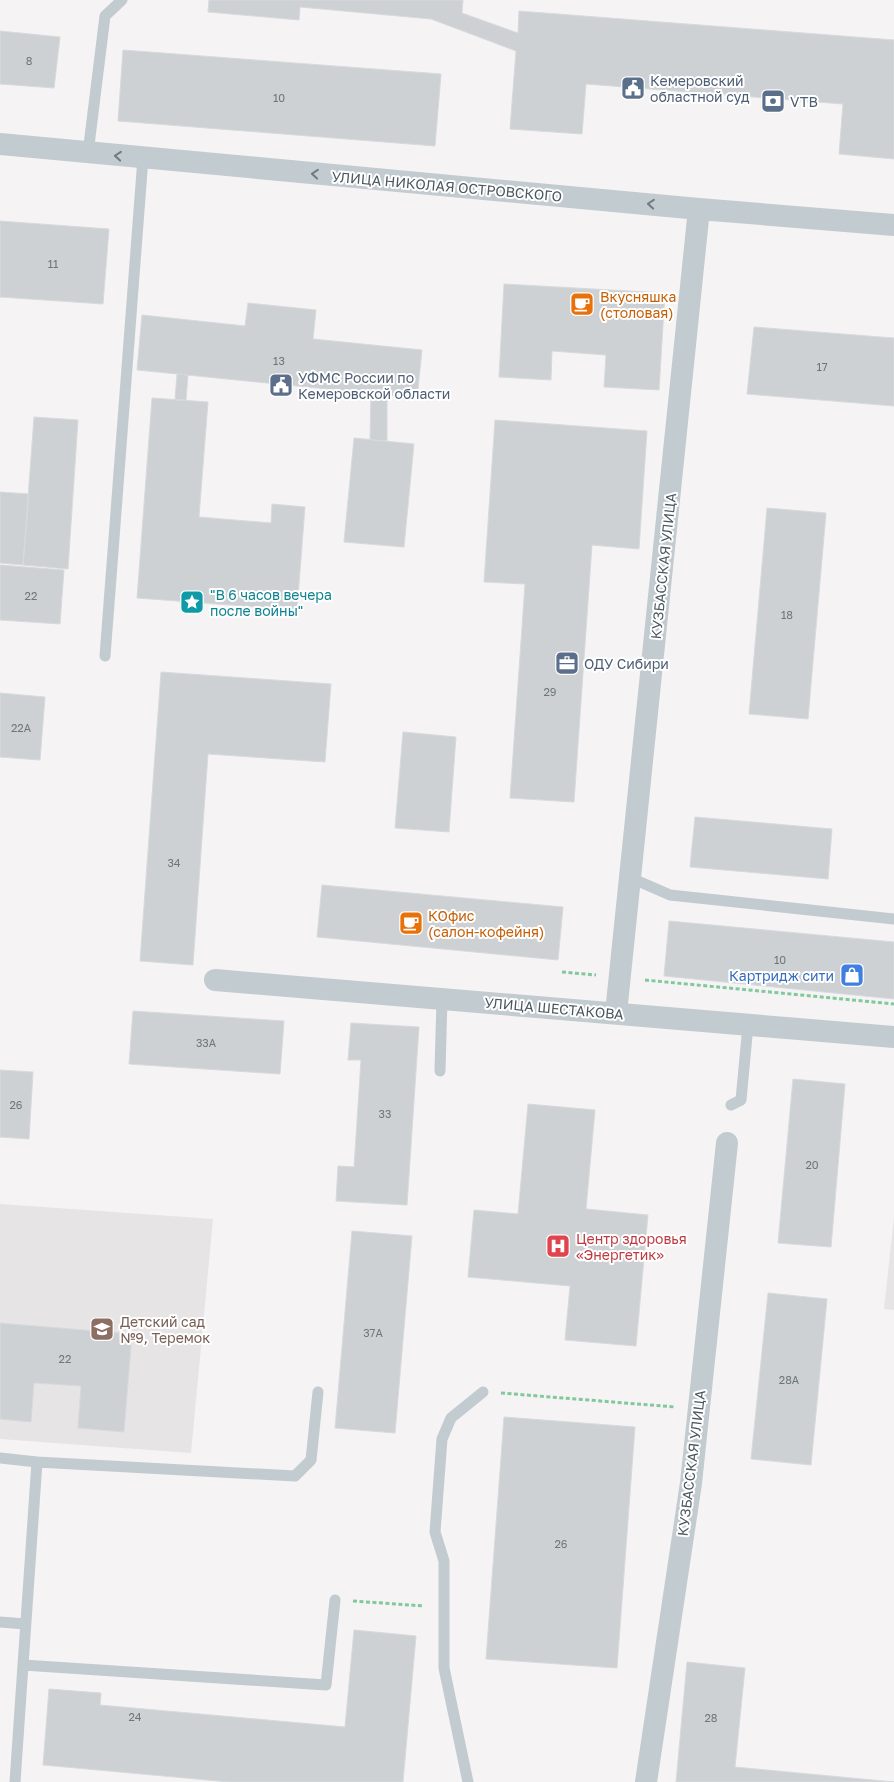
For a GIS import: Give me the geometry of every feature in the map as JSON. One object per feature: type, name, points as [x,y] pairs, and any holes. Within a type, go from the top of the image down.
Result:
[{"type":"street","name":"УЛИЦА НИКОЛАЯ ОСТРОВСКОГО","points":[[0,144],[699,209],[894,225]]},
{"type":"street","name":"КУЗБАССКАЯ УЛИЦА","points":[[616,1014],[699,209]]},
{"type":"street","name":"УЛИЦА ШЕСТАКОВА","points":[[215,980],[894,1037]]},
{"type":"street","name":"КУЗБАССКАЯ УЛИЦА","points":[[646,1782],[691,1483],[727,1143]]},
{"type":"lane","points":[[88,153],[105,16],[122,0]]},
{"type":"lane","points":[[105,656],[143,158]]},
{"type":"lane","points":[[631,878],[670,895],[894,919]]},
{"type":"lane","points":[[440,1071],[442,999]]},
{"type":"lane","points":[[731,1105],[741,1100],[748,1025]]},
{"type":"lane","points":[[0,1458],[36,1462],[295,1476],[310,1460],[318,1392]]},
{"type":"lane","points":[[468,1782],[444,1668],[444,1561],[435,1532],[442,1439],[451,1418],[483,1392]]},
{"type":"lane","points":[[15,1782],[36,1462]]},
{"type":"lane","points":[[24,1665],[326,1685],[335,1600]]},
{"type":"lane","points":[[0,1622],[25,1624]]},
{"type":"path","points":[[562,972],[894,1004]]},
{"type":"path","points":[[483,1392],[698,1408]]},
{"type":"path","points":[[335,1600],[444,1608]]},
{"type":"shaded area","name":"Детский сад №9, Теремок","points":[[0,1204],[213,1219],[191,1453],[0,1439]]},
{"type":"shaded area","points":[[894,1217],[894,1310],[884,1309]]},
{"type":"building","points":[[209,0],[463,0],[462,13],[518,33],[519,11],[894,40],[894,159],[839,154],[843,104],[586,84],[582,134],[510,129],[516,51],[431,19],[300,7],[299,20],[208,12]]},
{"type":"building","points":[[0,31],[60,37],[54,88],[0,84]]},
{"type":"building","points":[[123,50],[441,74],[435,146],[118,121]]},
{"type":"building","points":[[0,221],[109,229],[103,304],[0,297]]},
{"type":"building","points":[[504,284],[665,293],[659,390],[604,387],[606,355],[552,351],[551,380],[499,377]]},
{"type":"building","points":[[248,303],[316,310],[313,339],[422,350],[417,398],[137,370],[142,315],[245,326]]},
{"type":"building","points":[[754,327],[894,338],[894,406],[747,394]]},
{"type":"building","points":[[177,374],[188,375],[186,400],[175,400]]},
{"type":"building","points":[[371,394],[387,395],[387,441],[370,440]]},
{"type":"building","points":[[152,398],[208,402],[199,517],[271,523],[272,504],[305,507],[297,610],[137,598]]},
{"type":"building","points":[[34,417],[78,420],[68,569],[23,565]]},
{"type":"building","points":[[495,420],[647,431],[639,549],[592,545],[574,802],[510,798],[525,584],[484,582]]},
{"type":"building","points":[[354,438],[414,444],[404,547],[344,542]]},
{"type":"building","points":[[0,492],[29,494],[23,565],[0,563]]},
{"type":"building","points":[[767,508],[826,513],[808,719],[749,714]]},
{"type":"building","points":[[0,565],[64,570],[60,624],[0,620]]},
{"type":"building","points":[[161,672],[331,684],[325,762],[208,754],[193,965],[140,961]]},
{"type":"building","points":[[0,693],[45,697],[40,760],[0,757]]},
{"type":"building","points":[[403,732],[456,737],[449,832],[395,828]]},
{"type":"building","points":[[695,817],[832,829],[828,879],[690,867]]},
{"type":"building","points":[[322,885],[563,907],[558,960],[317,937]]},
{"type":"building","points":[[669,921],[894,942],[894,999],[664,976]]},
{"type":"building","points":[[133,1011],[284,1021],[280,1074],[129,1064]]},
{"type":"building","points":[[351,1023],[419,1027],[407,1205],[336,1201],[338,1166],[354,1167],[361,1060],[348,1060]]},
{"type":"building","points":[[0,1070],[33,1072],[29,1139],[0,1137]]},
{"type":"building","points":[[793,1079],[845,1084],[831,1247],[778,1243]]},
{"type":"building","name":"Центр здоровья «Энергетик»","points":[[528,1104],[595,1110],[586,1209],[648,1215],[636,1346],[565,1340],[570,1286],[468,1277],[474,1210],[518,1214]]},
{"type":"building","points":[[352,1231],[412,1236],[395,1433],[335,1428]]},
{"type":"building","points":[[768,1293],[827,1299],[811,1465],[751,1459]]},
{"type":"building","points":[[0,1323],[132,1334],[124,1432],[78,1428],[81,1386],[34,1383],[31,1422],[0,1419]]},
{"type":"building","points":[[504,1417],[635,1427],[617,1668],[486,1659]]},
{"type":"building","points":[[354,1630],[416,1636],[403,1782],[229,1782],[43,1765],[49,1689],[101,1693],[100,1705],[345,1727]]},
{"type":"building","points":[[687,1662],[745,1668],[735,1767],[894,1782],[676,1782]]},
{"type":"place","name":"Кемеровский областной суд","points":[[633,88]]},
{"type":"place","name":"VTB","points":[[773,101]]},
{"type":"place","name":"Вкусняшка (столовая)","points":[[582,304]]},
{"type":"place","name":"УФМС России по Кемеровской области","points":[[281,385]]},
{"type":"place","name":"\"В 6 часов вечера после войны\"","points":[[192,602]]},
{"type":"place","name":"ОДУ Сибири","points":[[567,663]]},
{"type":"place","name":"КОфис (салон-кофейня)","points":[[411,923]]},
{"type":"place","name":"Картридж сити","points":[[852,975]]},
{"type":"place","name":"Центр здоровья «Энергетик»","points":[[558,1246]]},
{"type":"place","name":"Детский сад №9, Теремок","points":[[102,1329]]}]
